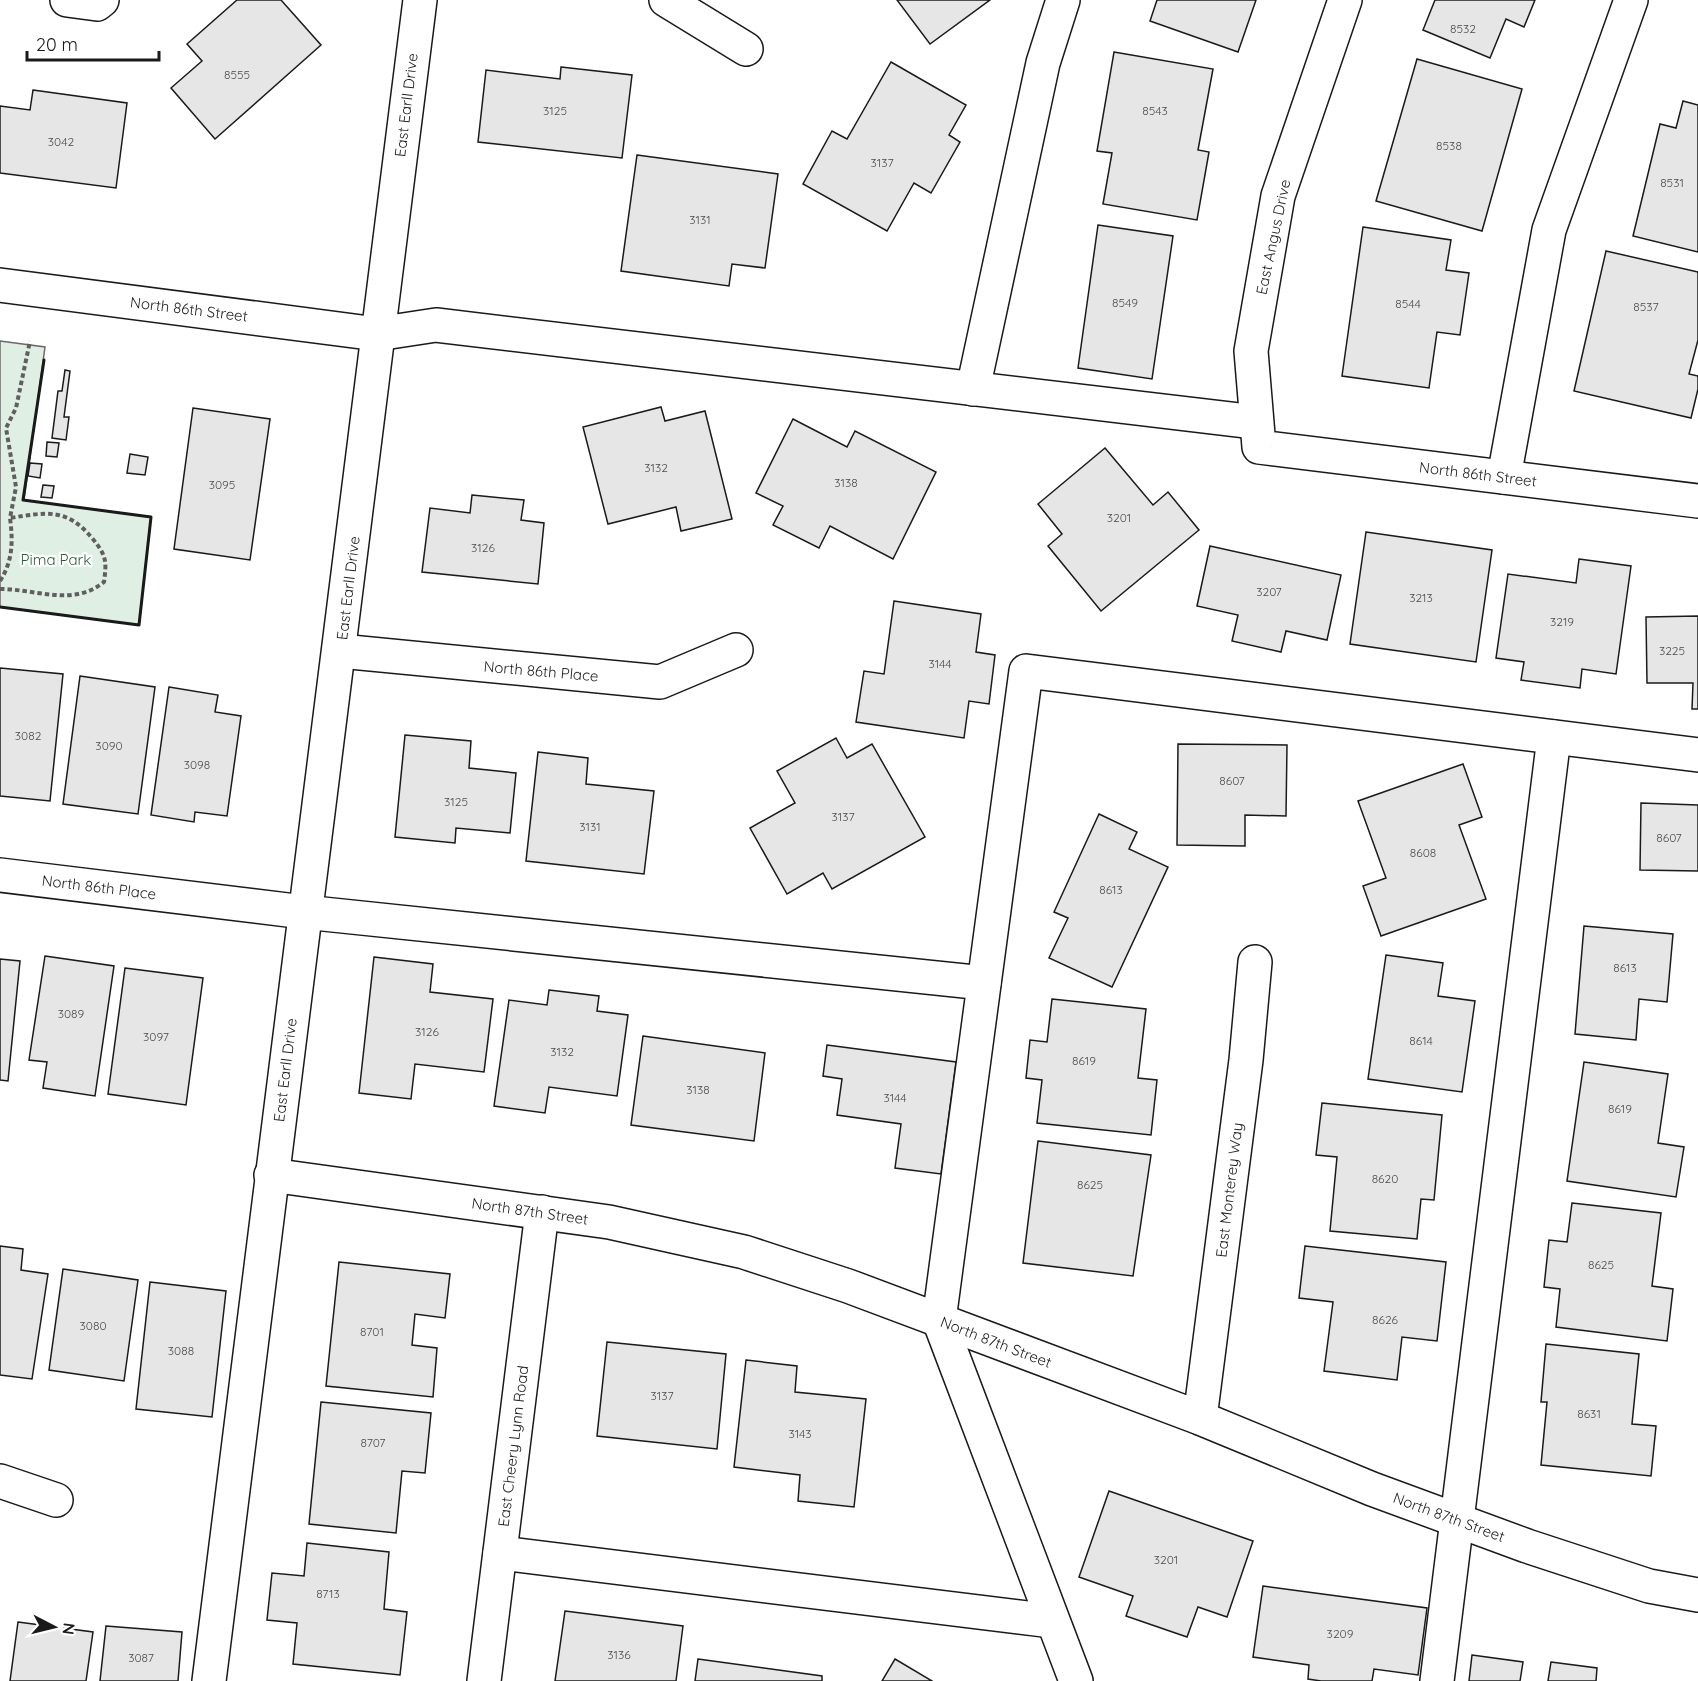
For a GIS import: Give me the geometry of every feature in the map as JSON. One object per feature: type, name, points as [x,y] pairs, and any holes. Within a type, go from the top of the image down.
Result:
[{"type":"street","points":[[67,0],[97,4],[102,0]]},
{"type":"street","name":"East Earll Drive","points":[[209,1681],[420,0]]},
{"type":"street","points":[[666,0],[746,49]]},
{"type":"street","points":[[973,389],[1042,63],[1062,0]]},
{"type":"street","name":"East Angus Drive","points":[[1257,435],[1251,351],[1278,196],[1345,0]]},
{"type":"street","points":[[1504,477],[1549,230],[1631,0]]},
{"type":"street","name":"North 86th Street","points":[[0,285],[377,334],[436,326],[973,389],[1504,477],[1698,501]]},
{"type":"street","name":"North 86th Place","points":[[340,651],[660,682],[736,650]]},
{"type":"street","points":[[1076,1681],[939,1320],[1026,671],[1698,755]]},
{"type":"street","points":[[1437,1681],[1554,737]]},
{"type":"street","name":"North 86th Place","points":[[0,875],[304,912],[984,983]]},
{"type":"street","name":"East Monterey Way","points":[[1200,1418],[1246,1060],[1255,962]]},
{"type":"street","name":"North 87th Street","points":[[272,1175],[609,1222],[744,1252],[848,1286],[1200,1418],[1372,1489],[1458,1521],[1648,1586],[1698,1594]]},
{"type":"street","name":"East Cheery Lynn Road","points":[[484,1681],[542,1212]]},
{"type":"street","points":[[0,1482],[56,1500]]},
{"type":"street","points":[[500,1554],[1052,1621]]},
{"type":"path","points":[[0,581],[9,564],[13,542],[10,518],[16,487],[6,428],[16,408],[30,341]]},
{"type":"path","points":[[0,588],[49,595],[78,596],[92,591],[104,582],[107,563],[100,548],[81,524],[66,515],[32,514],[10,518]]},
{"type":"green space","name":"Pima Park","points":[[0,341],[45,347],[24,500],[151,517],[139,625],[0,607]]},
{"type":"building","points":[[237,0],[281,0],[321,45],[215,139],[171,88],[202,61],[187,44]]},
{"type":"building","points":[[897,0],[990,0],[930,44]]},
{"type":"building","points":[[1157,0],[1256,0],[1238,52],[1150,21]]},
{"type":"building","points":[[1435,0],[1535,0],[1524,27],[1506,19],[1490,58],[1423,30]]},
{"type":"building","points":[[1114,52],[1213,69],[1198,150],[1209,152],[1197,220],[1103,204],[1112,153],[1097,151]]},
{"type":"building","points":[[1417,59],[1522,89],[1482,231],[1376,201]]},
{"type":"building","points":[[891,62],[966,105],[949,135],[960,142],[931,193],[914,183],[887,231],[803,184],[832,131],[847,139]]},
{"type":"building","points":[[561,67],[632,75],[622,158],[478,142],[486,70],[560,79]]},
{"type":"building","points":[[33,90],[127,103],[116,188],[0,173],[0,106],[30,110]]},
{"type":"building","points":[[1683,101],[1698,105],[1698,252],[1633,236],[1660,124],[1676,128]]},
{"type":"building","points":[[637,155],[778,174],[765,268],[732,264],[729,286],[621,271]]},
{"type":"building","points":[[1098,225],[1173,236],[1152,379],[1078,368]]},
{"type":"building","points":[[1363,227],[1451,240],[1446,270],[1469,273],[1460,335],[1437,332],[1429,388],[1342,376]]},
{"type":"building","points":[[1606,251],[1698,272],[1698,340],[1689,374],[1698,376],[1698,389],[1691,418],[1574,391]]},
{"type":"building","points":[[65,370],[70,371],[64,417],[69,417],[66,440],[52,438],[58,391],[62,391]]},
{"type":"building","points":[[661,407],[665,421],[705,411],[732,519],[681,531],[676,507],[608,524],[583,427]]},
{"type":"building","points":[[193,408],[270,419],[250,560],[174,549]]},
{"type":"building","points":[[793,419],[847,447],[855,431],[936,472],[893,559],[830,526],[819,548],[773,525],[783,506],[756,493]]},
{"type":"building","points":[[47,442],[59,443],[57,457],[46,456]]},
{"type":"building","points":[[1105,448],[1153,505],[1168,492],[1199,530],[1101,611],[1048,546],[1062,534],[1038,504]]},
{"type":"building","points":[[130,454],[148,457],[145,475],[127,473]]},
{"type":"building","points":[[30,463],[42,464],[40,478],[28,476]]},
{"type":"building","points":[[43,485],[54,486],[52,498],[41,497]]},
{"type":"building","points":[[472,495],[524,500],[521,520],[544,523],[538,584],[422,572],[430,508],[470,513]]},
{"type":"building","points":[[1366,532],[1492,550],[1476,662],[1350,644]]},
{"type":"building","points":[[1210,546],[1341,575],[1327,640],[1286,631],[1281,652],[1232,641],[1238,615],[1197,606]]},
{"type":"building","points":[[1579,559],[1631,566],[1616,674],[1582,669],[1580,688],[1521,680],[1524,662],[1496,658],[1508,574],[1576,583]]},
{"type":"building","points":[[894,601],[981,614],[976,652],[995,655],[989,704],[969,701],[964,738],[856,722],[864,671],[884,674]]},
{"type":"building","points":[[1698,616],[1698,709],[1692,709],[1693,683],[1647,683],[1646,617]]},
{"type":"building","points":[[0,668],[63,674],[50,801],[0,796]]},
{"type":"building","points":[[80,676],[155,687],[138,814],[63,804]]},
{"type":"building","points":[[169,687],[218,695],[215,712],[241,716],[227,816],[195,812],[194,822],[151,815]]},
{"type":"building","points":[[405,735],[471,741],[469,768],[516,773],[510,833],[456,828],[455,843],[395,837]]},
{"type":"building","points":[[836,738],[847,758],[872,744],[925,837],[832,889],[823,873],[787,894],[750,828],[795,803],[777,771]]},
{"type":"building","points":[[1178,744],[1287,745],[1286,816],[1245,815],[1245,846],[1177,845]]},
{"type":"building","points":[[538,752],[588,758],[586,784],[654,791],[644,874],[526,861]]},
{"type":"building","points":[[1463,764],[1482,817],[1459,825],[1486,899],[1381,936],[1363,886],[1386,878],[1358,801]]},
{"type":"building","points":[[1641,803],[1698,805],[1698,871],[1640,870]]},
{"type":"building","points":[[1099,814],[1137,832],[1129,849],[1168,867],[1112,987],[1049,958],[1068,918],[1054,912]]},
{"type":"building","points":[[1584,926],[1673,934],[1667,1002],[1639,999],[1636,1040],[1575,1034]]},
{"type":"building","points":[[1386,955],[1443,963],[1438,996],[1475,1001],[1462,1092],[1368,1079]]},
{"type":"building","points":[[45,956],[114,966],[95,1096],[43,1088],[47,1062],[29,1060]]},
{"type":"building","points":[[374,957],[433,964],[430,992],[493,999],[484,1072],[415,1064],[411,1099],[359,1093]]},
{"type":"building","points":[[0,959],[20,961],[8,1081],[0,1080]]},
{"type":"building","points":[[125,968],[203,978],[186,1105],[108,1094]]},
{"type":"building","points":[[549,990],[599,996],[597,1011],[628,1015],[617,1096],[549,1087],[545,1113],[494,1106],[509,1000],[547,1005]]},
{"type":"building","points":[[1052,999],[1146,1009],[1138,1078],[1157,1080],[1151,1135],[1037,1123],[1042,1080],[1026,1078],[1030,1040],[1047,1042]]},
{"type":"building","points":[[643,1036],[765,1053],[754,1141],[631,1125]]},
{"type":"building","points":[[827,1045],[956,1062],[941,1174],[895,1168],[901,1124],[837,1115],[842,1079],[823,1076]]},
{"type":"building","points":[[1584,1062],[1668,1074],[1658,1143],[1684,1147],[1676,1197],[1567,1181]]},
{"type":"building","points":[[1322,1103],[1442,1115],[1434,1200],[1421,1199],[1417,1239],[1330,1231],[1337,1157],[1316,1155]]},
{"type":"building","points":[[1038,1141],[1151,1155],[1133,1276],[1023,1263]]},
{"type":"building","points":[[1572,1203],[1661,1213],[1652,1286],[1673,1289],[1667,1341],[1556,1327],[1560,1289],[1544,1287],[1549,1240],[1567,1242]]},
{"type":"building","points":[[0,1246],[23,1249],[21,1270],[48,1274],[32,1379],[0,1375]]},
{"type":"building","points":[[1305,1246],[1446,1262],[1437,1341],[1402,1337],[1397,1380],[1324,1371],[1333,1302],[1299,1298]]},
{"type":"building","points":[[339,1262],[450,1274],[445,1318],[415,1314],[412,1345],[437,1348],[433,1397],[326,1386]]},
{"type":"building","points":[[63,1269],[138,1280],[124,1381],[49,1370]]},
{"type":"building","points":[[150,1282],[226,1291],[212,1417],[136,1409]]},
{"type":"building","points":[[607,1342],[726,1354],[717,1449],[597,1436]]},
{"type":"building","points":[[1546,1344],[1639,1354],[1632,1424],[1656,1426],[1651,1476],[1541,1465],[1547,1402],[1541,1402]]},
{"type":"building","points":[[746,1360],[797,1366],[795,1392],[866,1399],[854,1507],[798,1501],[800,1475],[734,1467]]},
{"type":"building","points":[[321,1402],[431,1413],[425,1473],[402,1471],[396,1533],[309,1524]]},
{"type":"building","points":[[1109,1491],[1253,1541],[1227,1617],[1198,1607],[1187,1637],[1126,1616],[1133,1596],[1079,1577]]},
{"type":"building","points":[[307,1543],[389,1552],[384,1609],[407,1612],[400,1675],[293,1664],[297,1623],[267,1620],[272,1573],[304,1576]]},
{"type":"building","points":[[1263,1586],[1427,1608],[1418,1675],[1374,1669],[1372,1681],[1321,1681],[1308,1679],[1309,1665],[1253,1657]]},
{"type":"building","points":[[565,1611],[683,1626],[676,1681],[555,1681]]},
{"type":"building","points":[[18,1622],[93,1632],[86,1681],[10,1681]]},
{"type":"building","points":[[106,1626],[182,1632],[178,1681],[100,1681]]},
{"type":"building","points":[[1472,1655],[1523,1662],[1520,1681],[1469,1681]]},
{"type":"building","points":[[698,1659],[822,1676],[822,1681],[695,1681]]},
{"type":"building","points":[[895,1659],[932,1681],[882,1681]]},
{"type":"building","points":[[1551,1662],[1597,1668],[1596,1681],[1548,1681]]},
{"type":"wall","points":[[0,607],[139,625],[151,517],[23,500],[44,360]]}]
